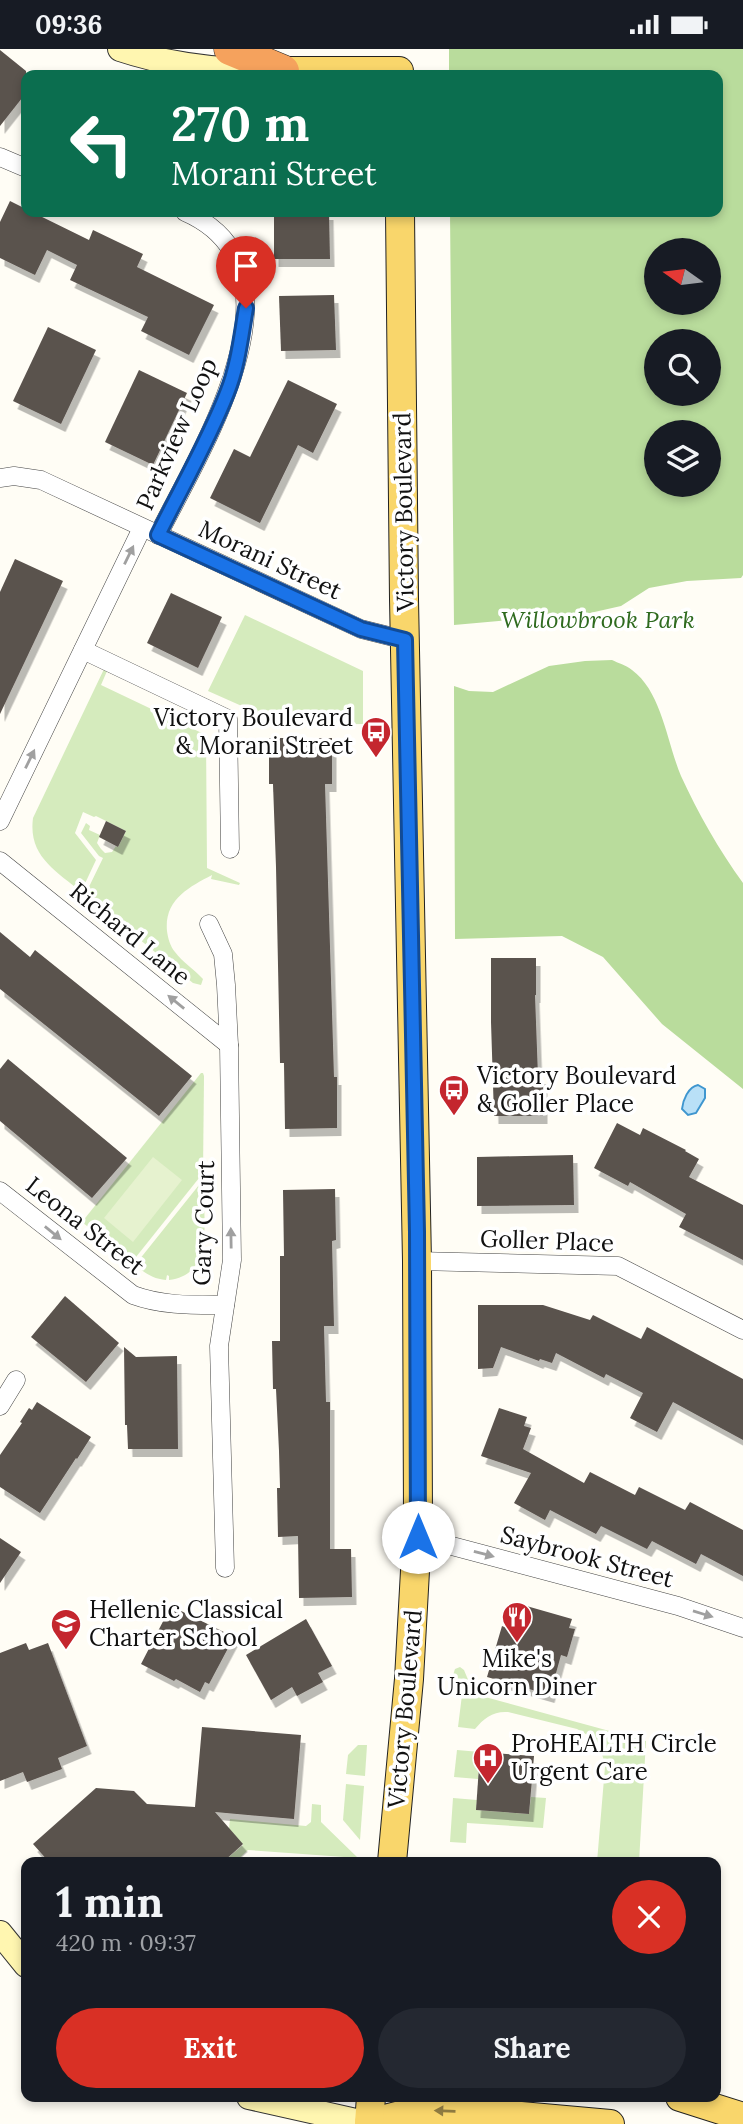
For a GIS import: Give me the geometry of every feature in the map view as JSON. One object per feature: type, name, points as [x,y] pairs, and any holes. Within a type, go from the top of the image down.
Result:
[{"type":"highway","points":[[230,49],[281,70]]},
{"type":"main road","points":[[120,49],[180,64],[256,70]]},
{"type":"main road","points":[[302,70],[398,65]]},
{"type":"main road","name":"Victory Boulevard","points":[[393,1857],[418,1537],[417,1261],[400,217]]},
{"type":"main road","points":[[0,1933],[21,1959]]},
{"type":"main road","points":[[279,2102],[370,2117],[420,2110],[476,2112],[610,2124]]},
{"type":"main road","points":[[696,2102],[743,2117]]},
{"type":"street","points":[[0,157],[21,166]]},
{"type":"street","name":"Parkview Loop","points":[[150,531],[206,439],[228,392],[238,358],[246,308],[246,286],[232,249],[218,232],[198,217]]},
{"type":"street","name":"Morani Street","points":[[0,478],[14,476],[41,480],[361,629],[405,640]]},
{"type":"street","points":[[0,821],[83,650],[150,531]]},
{"type":"street","points":[[83,650],[228,719],[230,849]]},
{"type":"street","name":"Richard Lane","points":[[0,862],[229,1045]]},
{"type":"street","name":"Gary Court","points":[[209,924],[223,954],[229,1045],[232,1260],[219,1346],[225,1568]]},
{"type":"street","name":"Leona Street","points":[[0,1191],[133,1296],[152,1302],[178,1305],[225,1305]]},
{"type":"street","name":"Goller Place","points":[[417,1261],[618,1266],[743,1330]]},
{"type":"street","points":[[0,1406],[16,1380]]},
{"type":"street","name":"Saybrook Street","points":[[418,1537],[666,1603],[743,1628]]},
{"type":"green space","points":[[449,49],[743,49],[743,575],[741,578],[687,581],[649,588],[621,606],[590,613],[454,625],[450,217],[723,217],[723,70],[449,70]]},
{"type":"green space","points":[[245,615],[363,671],[363,724],[244,726],[244,707],[208,691]]},
{"type":"green space","points":[[612,660],[632,670],[650,691],[663,719],[681,776],[717,844],[743,883],[743,1089],[662,1024],[603,957],[562,936],[455,939],[454,686],[469,691],[493,692],[549,666]]},
{"type":"green space","points":[[105,667],[107,671],[101,685],[206,735],[207,868],[240,883],[239,885],[211,879],[212,875],[180,896],[170,911],[167,931],[173,950],[203,979],[201,985],[193,983],[85,895],[103,858],[81,833],[86,823],[90,826],[89,830],[100,835],[97,843],[105,853],[118,847],[126,831],[83,812],[75,833],[96,860],[81,892],[45,861],[35,843],[33,818]]},
{"type":"green space","points":[[201,1073],[204,1076],[203,1173],[132,1262],[82,1222]]},
{"type":"green space","points":[[153,1157],[182,1180],[133,1242],[104,1218]]},
{"type":"green space","points":[[203,1180],[204,1241],[194,1267],[184,1276],[169,1280],[167,1275],[166,1280],[149,1275],[135,1265]]},
{"type":"green space","points":[[460,1667],[464,1670],[474,1694],[646,1741],[639,1857],[597,1857],[605,1767],[600,1749],[593,1740],[577,1729],[508,1712],[489,1716],[475,1729],[458,1727],[462,1695],[454,1687],[455,1669]]},
{"type":"green space","points":[[358,1745],[367,1745],[365,1776],[346,1774],[348,1755]]},
{"type":"green space","points":[[457,1750],[480,1752],[478,1779],[454,1777]]},
{"type":"green space","points":[[346,1784],[364,1786],[360,1840],[343,1820]]},
{"type":"green space","points":[[531,1797],[546,1798],[543,1828],[467,1823],[466,1843],[450,1842],[453,1798],[477,1800],[476,1810],[529,1814]]},
{"type":"green space","points":[[312,1804],[321,1805],[321,1822],[357,1857],[248,1850],[240,1857],[229,1857],[243,1845],[229,1829],[230,1819],[306,1826],[311,1822]]},
{"type":"water","points":[[698,1085],[705,1089],[705,1098],[696,1113],[688,1115],[682,1109],[684,1102],[689,1091]]},
{"type":"building","points":[[0,50],[25,70],[21,70],[21,99],[0,126]]},
{"type":"building","points":[[10,201],[21,206],[21,217],[42,217],[89,240],[93,230],[143,254],[137,267],[214,305],[189,355],[141,331],[148,317],[70,280],[77,265],[47,250],[35,275],[0,258],[0,222]]},
{"type":"building","points":[[274,217],[329,217],[330,259],[274,259]]},
{"type":"building","points":[[334,295],[336,350],[281,351],[279,296]]},
{"type":"building","points":[[48,327],[96,350],[61,424],[13,401]]},
{"type":"building","points":[[139,370],[187,393],[153,465],[105,442]]},
{"type":"building","points":[[288,380],[337,404],[313,453],[298,445],[260,523],[210,498],[234,449],[250,457]]},
{"type":"building","points":[[15,559],[63,581],[0,714],[0,592]]},
{"type":"building","points":[[171,593],[222,617],[198,668],[147,643]]},
{"type":"building","points":[[269,738],[332,738],[332,784],[325,784],[337,1128],[285,1129],[284,1063],[280,1063],[276,867],[273,784],[269,784]]},
{"type":"building","points":[[106,821],[126,831],[118,847],[99,837]]},
{"type":"building","points":[[0,932],[30,957],[35,950],[192,1076],[159,1116],[0,989]]},
{"type":"building","points":[[491,958],[536,958],[538,1076],[543,1076],[543,1116],[494,1116]]},
{"type":"building","points":[[8,1059],[127,1158],[92,1198],[0,1121],[0,1069]]},
{"type":"building","points":[[617,1123],[640,1135],[643,1128],[686,1150],[699,1159],[689,1177],[743,1205],[743,1260],[679,1227],[686,1214],[630,1182],[628,1186],[594,1168]]},
{"type":"building","points":[[573,1155],[574,1205],[477,1206],[477,1157]]},
{"type":"building","points":[[335,1189],[336,1240],[332,1241],[334,1326],[324,1326],[326,1402],[330,1402],[330,1549],[351,1549],[352,1597],[299,1598],[298,1536],[278,1537],[279,1451],[272,1341],[280,1341],[280,1256],[284,1256],[283,1190]]},
{"type":"building","points":[[65,1296],[119,1343],[86,1382],[31,1337]]},
{"type":"building","points":[[478,1305],[543,1305],[590,1320],[593,1315],[641,1339],[647,1327],[743,1379],[743,1440],[673,1402],[657,1432],[630,1418],[643,1393],[606,1374],[604,1378],[556,1353],[552,1363],[501,1347],[493,1368],[478,1369]]},
{"type":"building","points":[[124,1347],[136,1357],[177,1356],[178,1449],[128,1449]]},
{"type":"building","points":[[37,1402],[91,1437],[40,1513],[0,1487],[0,1455],[29,1408],[32,1410]]},
{"type":"building","points":[[499,1408],[527,1417],[524,1426],[531,1428],[523,1449],[584,1483],[590,1472],[635,1495],[639,1487],[685,1510],[690,1502],[743,1530],[743,1576],[701,1554],[696,1564],[652,1541],[647,1549],[601,1526],[596,1534],[550,1510],[545,1520],[514,1503],[531,1473],[481,1456]]},
{"type":"building","points":[[0,1538],[21,1552],[0,1583]]},
{"type":"building","points":[[516,1603],[572,1619],[569,1628],[575,1629],[567,1657],[561,1655],[550,1695],[487,1677],[502,1626],[509,1629]]},
{"type":"building","points":[[171,1606],[234,1637],[209,1684],[205,1682],[200,1692],[141,1664]]},
{"type":"building","points":[[306,1619],[332,1666],[318,1673],[323,1682],[297,1696],[292,1687],[271,1700],[246,1655]]},
{"type":"building","points":[[26,1643],[29,1650],[48,1643],[87,1746],[58,1758],[62,1769],[27,1782],[23,1772],[0,1781],[0,1653]]},
{"type":"building","points":[[202,1727],[301,1735],[294,1819],[215,1812],[243,1844],[229,1857],[45,1857],[33,1844],[96,1788],[134,1791],[147,1804],[195,1807]]},
{"type":"building","points":[[480,1752],[534,1756],[529,1814],[476,1810]]},
{"type":"place","name":"Victory Boulevard & Morani Street","points":[[376,759]]},
{"type":"place","name":"Victory Boulevard & Goller Place","points":[[454,1117]]},
{"type":"place","name":"Mike's Unicorn Diner","points":[[517,1644]]},
{"type":"place","name":"Hellenic Classical Charter School","points":[[66,1651]]},
{"type":"place","name":"ProHEALTH Circle Urgent Care","points":[[488,1785]]},
{"type":"route","points":[[246,308],[238,358],[228,392],[158,535],[361,629],[405,640],[417,1232],[418,1537]]},
{"type":"park label","name":"Willowbrook Park","points":[[598,620]]}]
